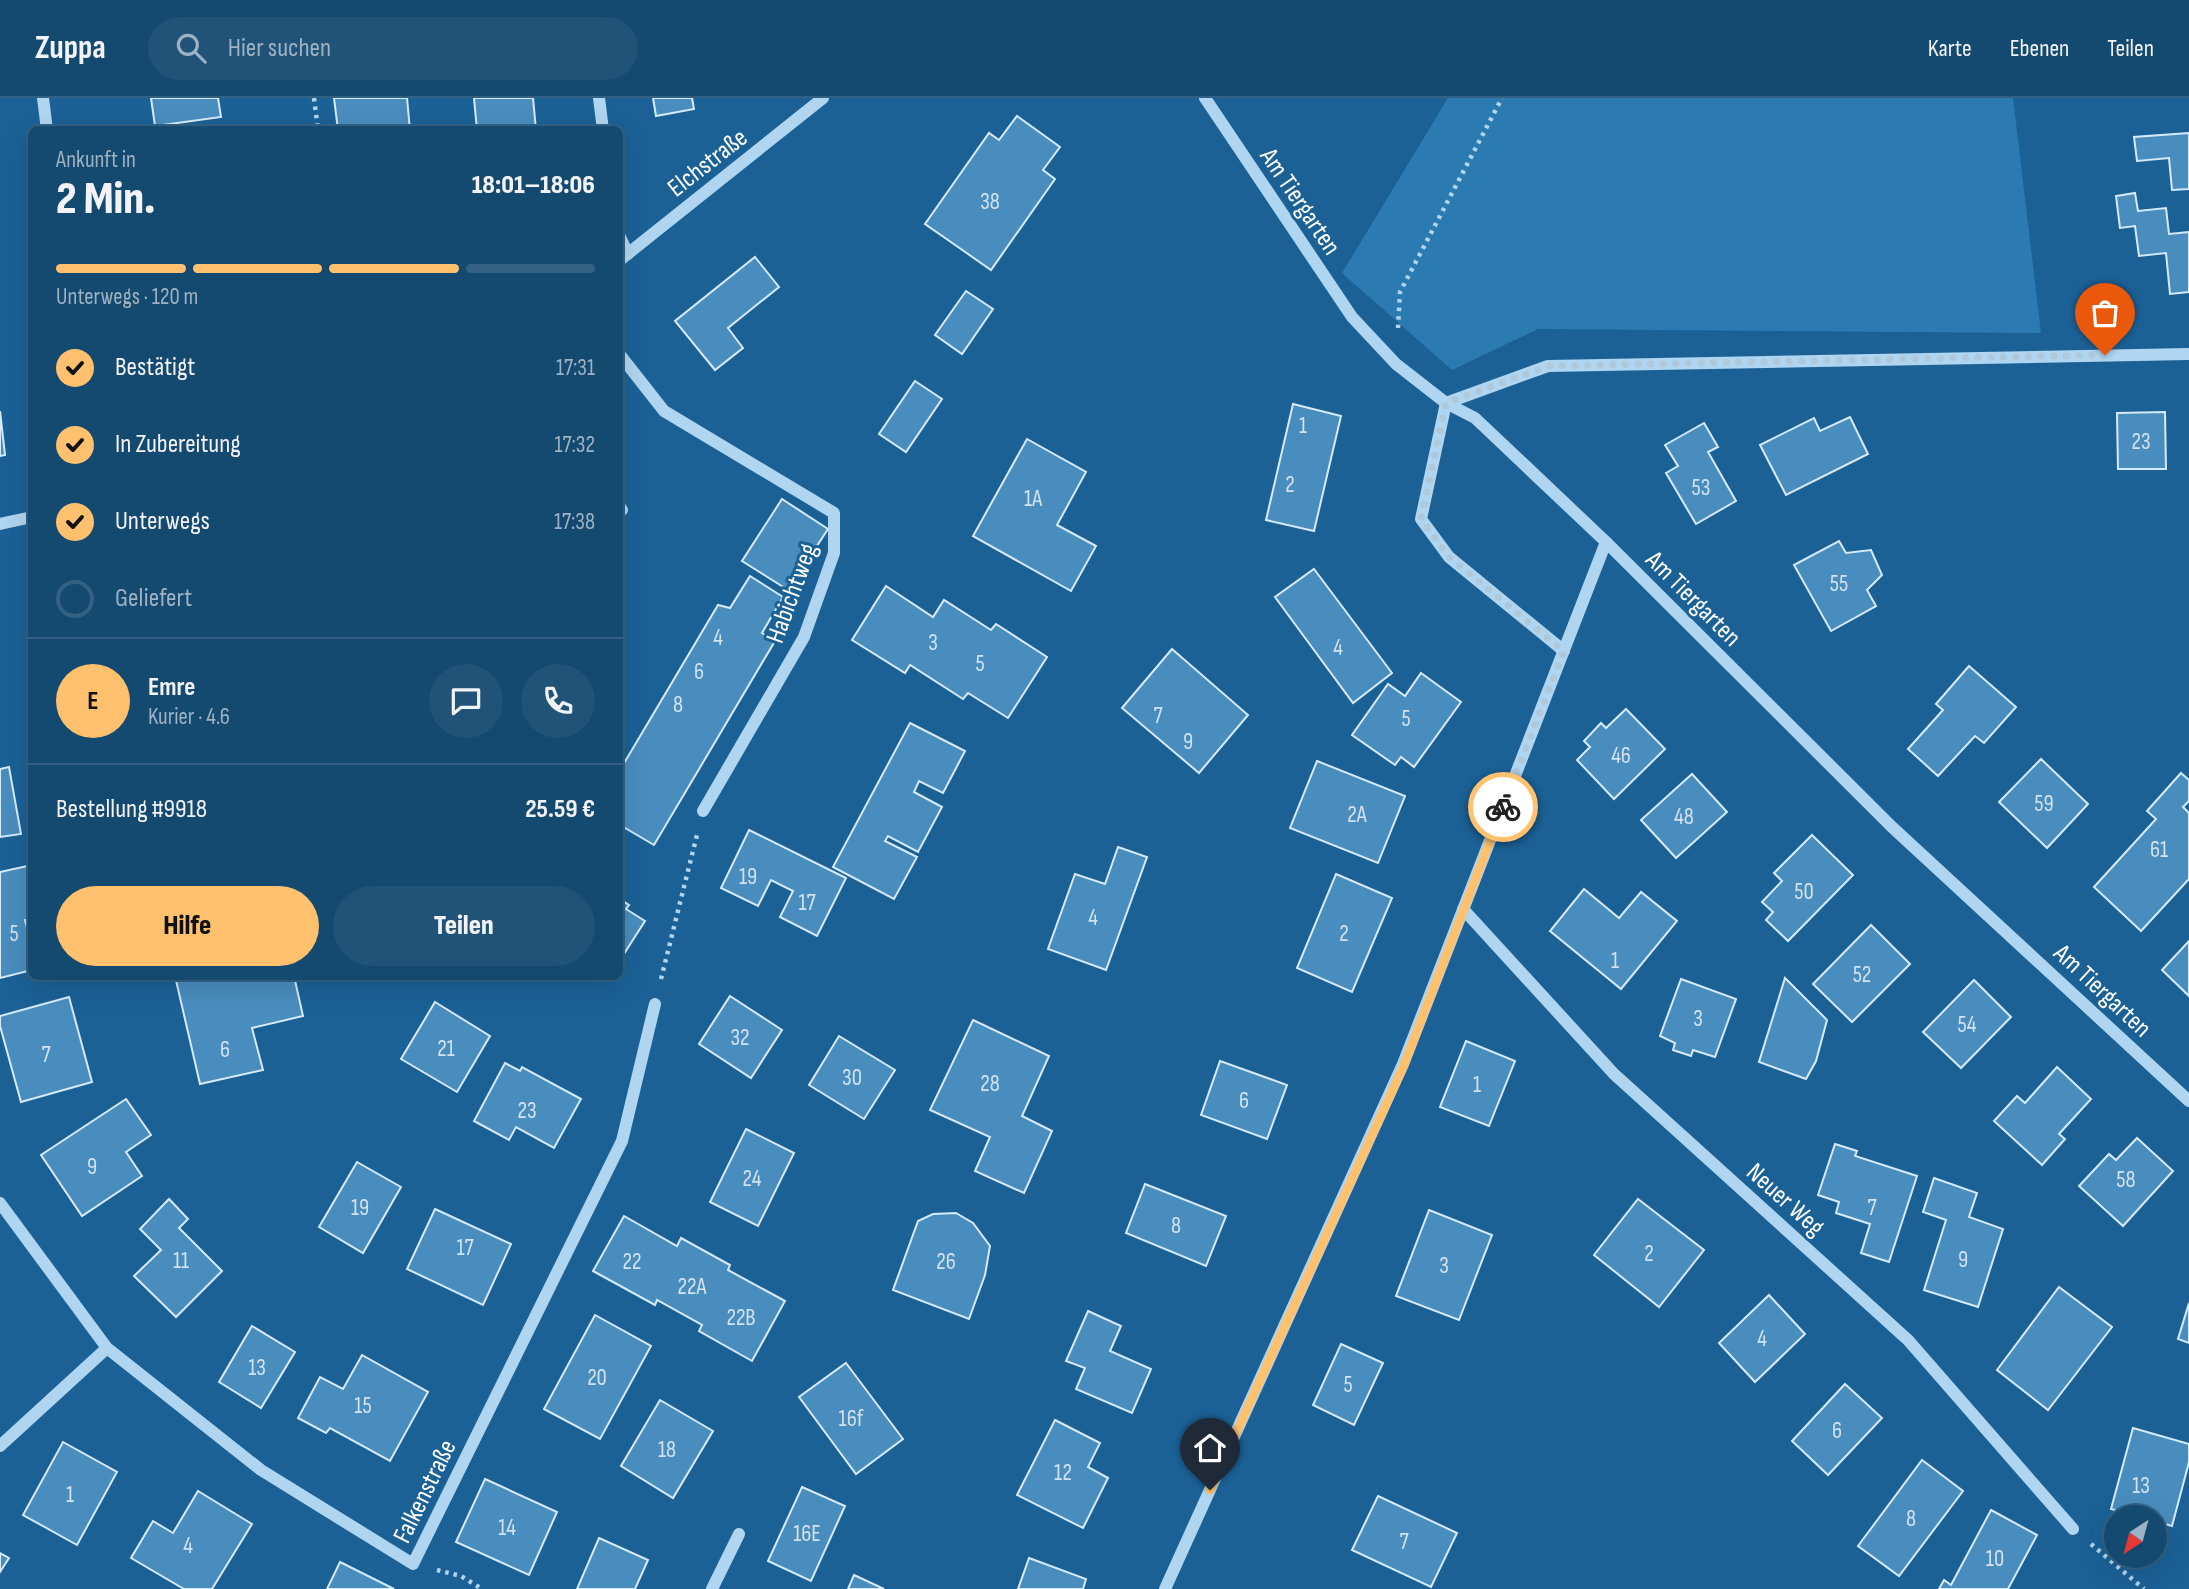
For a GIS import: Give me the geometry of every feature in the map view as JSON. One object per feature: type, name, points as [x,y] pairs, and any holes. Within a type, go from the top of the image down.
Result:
[{"type":"street","points":[[43,98],[46,126]]},
{"type":"street","points":[[599,98],[602,126]]},
{"type":"street","name":"Elchstraße","points":[[624,257],[823,98]]},
{"type":"street","name":"Am Tiergarten","points":[[1205,98],[1352,317],[1396,364],[1446,403],[1475,418],[1606,542],[1892,827],[2189,1101]]},
{"type":"street","points":[[1564,651],[1449,557],[1421,519],[1446,403],[1548,366],[2189,354]]},
{"type":"street","name":"Habichtweg","points":[[623,359],[664,411],[834,513],[834,553],[804,637],[703,811]]},
{"type":"street","points":[[0,524],[28,518]]},
{"type":"street","points":[[1165,1589],[1404,1065],[1606,542]]},
{"type":"street","name":"Neuer Weg","points":[[1463,909],[1614,1074],[1908,1340],[2073,1529]]},
{"type":"street","name":"Falkenstraße","points":[[0,1203],[107,1348],[261,1470],[413,1564],[622,1141],[655,1004]]},
{"type":"street","points":[[0,1446],[107,1348]]},
{"type":"street","points":[[712,1589],[739,1534]]},
{"type":"path","points":[[314,98],[318,126]]},
{"type":"path","points":[[1396,364],[1400,292],[1502,98]]},
{"type":"path","points":[[655,1004],[703,811]]},
{"type":"path","points":[[2073,1529],[2144,1589]]},
{"type":"path","points":[[413,1564],[461,1576],[482,1589]]},
{"type":"shaded area","points":[[1448,98],[2013,98],[2041,333],[1538,329],[1452,370],[1342,273]]},
{"type":"building","points":[[151,98],[218,98],[221,117],[155,126]]},
{"type":"building","points":[[334,98],[407,98],[410,126],[338,126]]},
{"type":"building","points":[[474,98],[533,98],[536,126],[477,126]]},
{"type":"building","points":[[653,98],[692,98],[694,109],[656,116]]},
{"type":"building","points":[[1017,116],[1060,147],[1043,170],[1055,179],[991,270],[925,224],[989,133],[999,140]]},
{"type":"building","points":[[2189,133],[2189,189],[2172,190],[2169,158],[2137,161],[2134,137]]},
{"type":"building","points":[[2135,193],[2138,211],[2166,208],[2169,234],[2189,232],[2189,292],[2170,294],[2166,253],[2139,256],[2135,226],[2120,228],[2116,196]]},
{"type":"building","points":[[755,257],[779,287],[728,328],[743,348],[715,370],[675,321]]},
{"type":"building","points":[[966,291],[993,309],[962,354],[935,335]]},
{"type":"building","points":[[915,381],[942,399],[906,452],[879,434]]},
{"type":"building","points":[[1293,404],[1341,416],[1314,531],[1266,520]]},
{"type":"building","points":[[0,411],[5,455],[0,456]]},
{"type":"building","points":[[2165,412],[2166,469],[2118,469],[2117,413]]},
{"type":"building","points":[[1850,417],[1868,454],[1786,495],[1760,445],[1814,418],[1820,431]]},
{"type":"building","points":[[1704,423],[1718,447],[1708,452],[1736,501],[1696,524],[1666,473],[1678,466],[1665,445]]},
{"type":"building","points":[[1027,439],[1086,472],[1057,525],[1096,546],[1071,591],[973,536]]},
{"type":"building","points":[[782,499],[828,529],[788,590],[742,561]]},
{"type":"building","points":[[1839,541],[1846,553],[1871,550],[1882,575],[1867,590],[1876,606],[1831,631],[1794,565]]},
{"type":"building","points":[[1314,569],[1392,673],[1353,703],[1275,597]]},
{"type":"building","points":[[750,576],[783,597],[762,633],[775,641],[654,845],[623,827],[623,765],[718,605],[730,608]]},
{"type":"building","points":[[886,586],[933,617],[944,600],[991,630],[996,624],[1047,657],[1008,718],[968,693],[963,699],[910,665],[905,673],[852,640]]},
{"type":"building","points":[[1172,649],[1248,715],[1199,773],[1122,708]]},
{"type":"building","points":[[1969,666],[2016,707],[1984,743],[1975,736],[1938,776],[1908,749],[1943,710],[1936,704]]},
{"type":"building","points":[[1421,673],[1461,702],[1414,767],[1401,757],[1395,765],[1352,735],[1388,684],[1405,696]]},
{"type":"building","points":[[1626,709],[1665,749],[1614,799],[1577,760],[1590,747],[1584,741],[1601,723],[1606,728]]},
{"type":"building","points":[[910,723],[965,751],[943,793],[919,781],[914,792],[942,807],[918,852],[888,836],[885,841],[917,857],[894,899],[833,867]]},
{"type":"building","points":[[2041,759],[2088,804],[2047,848],[1999,802]]},
{"type":"building","points":[[1317,761],[1405,796],[1378,863],[1290,828]]},
{"type":"building","points":[[9,767],[21,834],[0,837],[0,769]]},
{"type":"building","points":[[2181,773],[2189,780],[2189,801],[2183,807],[2189,813],[2189,879],[2141,931],[2094,887],[2156,819],[2147,811]]},
{"type":"building","points":[[1692,774],[1727,812],[1676,858],[1641,820]]},
{"type":"building","points":[[749,830],[846,878],[817,936],[780,917],[793,891],[771,880],[758,906],[721,888]]},
{"type":"building","points":[[1812,835],[1853,875],[1788,941],[1766,920],[1773,912],[1762,902],[1782,881],[1774,873]]},
{"type":"building","points":[[1118,847],[1147,857],[1106,970],[1048,949],[1075,874],[1105,884]]},
{"type":"building","points":[[28,866],[28,920],[25,920],[28,931],[28,971],[0,978],[0,872]]},
{"type":"building","points":[[1336,874],[1392,898],[1352,992],[1297,968]]},
{"type":"building","points":[[1584,889],[1619,918],[1641,892],[1677,921],[1621,989],[1550,931]]},
{"type":"building","points":[[623,901],[629,905],[626,909],[645,921],[623,955]]},
{"type":"building","points":[[1871,925],[1910,964],[1852,1022],[1813,984]]},
{"type":"building","points":[[2189,941],[2189,996],[2162,970]]},
{"type":"building","points":[[1785,978],[1827,1020],[1816,1061],[1806,1079],[1759,1062]]},
{"type":"building","points":[[1681,979],[1736,999],[1715,1057],[1693,1050],[1691,1056],[1673,1050],[1675,1043],[1660,1036]]},
{"type":"building","points":[[176,980],[295,980],[303,1016],[252,1028],[263,1070],[200,1084]]},
{"type":"building","points":[[1974,980],[2011,1017],[1961,1068],[1923,1032]]},
{"type":"building","points":[[730,996],[782,1030],[751,1078],[699,1044]]},
{"type":"building","points":[[69,997],[92,1082],[21,1102],[0,1026],[0,1016]]},
{"type":"building","points":[[435,1002],[490,1036],[457,1092],[401,1059]]},
{"type":"building","points":[[973,1020],[1049,1056],[1022,1116],[1052,1131],[1024,1193],[975,1171],[990,1137],[930,1110]]},
{"type":"building","points":[[839,1036],[895,1070],[864,1119],[809,1085]]},
{"type":"building","points":[[1466,1041],[1515,1061],[1489,1126],[1440,1107]]},
{"type":"building","points":[[1220,1061],[1287,1085],[1267,1139],[1201,1115]]},
{"type":"building","points":[[505,1063],[520,1071],[522,1067],[581,1099],[554,1148],[516,1127],[509,1140],[474,1121]]},
{"type":"building","points":[[2057,1067],[2091,1099],[2059,1134],[2065,1139],[2042,1165],[1994,1121],[2017,1096],[2025,1103]]},
{"type":"building","points":[[126,1099],[151,1135],[126,1152],[142,1176],[82,1216],[41,1155]]},
{"type":"building","points":[[746,1129],[794,1153],[758,1226],[710,1202]]},
{"type":"building","points":[[2137,1138],[2173,1171],[2123,1226],[2079,1186],[2109,1154],[2116,1160]]},
{"type":"building","points":[[1835,1144],[1857,1151],[1855,1156],[1917,1176],[1889,1262],[1861,1253],[1870,1224],[1836,1213],[1839,1202],[1818,1195]]},
{"type":"building","points":[[357,1162],[401,1187],[363,1253],[319,1227]]},
{"type":"building","points":[[1934,1178],[1977,1193],[1969,1217],[2003,1229],[1978,1307],[1924,1290],[1946,1220],[1923,1212]]},
{"type":"building","points":[[1145,1184],[1226,1216],[1206,1266],[1126,1233]]},
{"type":"building","points":[[169,1199],[188,1219],[179,1228],[222,1271],[176,1317],[134,1276],[161,1250],[140,1229]]},
{"type":"building","points":[[1638,1199],[1704,1250],[1659,1307],[1594,1255]]},
{"type":"building","points":[[435,1209],[511,1244],[483,1305],[407,1269]]},
{"type":"building","points":[[1429,1210],[1492,1235],[1459,1320],[1396,1296]]},
{"type":"building","points":[[956,1213],[973,1223],[990,1246],[985,1275],[969,1319],[893,1290],[918,1221],[933,1214]]},
{"type":"building","points":[[624,1216],[677,1246],[681,1238],[730,1265],[728,1270],[785,1301],[752,1361],[699,1331],[702,1325],[657,1300],[655,1305],[593,1271]]},
{"type":"building","points":[[2059,1287],[2112,1327],[2048,1410],[1997,1370]]},
{"type":"building","points":[[1769,1295],[1805,1334],[1755,1382],[1719,1343]]},
{"type":"building","points":[[2189,1303],[2189,1343],[2178,1339]]},
{"type":"building","points":[[1088,1311],[1121,1326],[1110,1351],[1151,1369],[1132,1413],[1076,1389],[1085,1368],[1066,1361]]},
{"type":"building","points":[[595,1315],[651,1346],[600,1439],[544,1409]]},
{"type":"building","points":[[252,1326],[295,1352],[261,1408],[219,1382]]},
{"type":"building","points":[[1341,1344],[1383,1363],[1354,1425],[1313,1405]]},
{"type":"building","points":[[362,1355],[428,1392],[390,1461],[330,1428],[326,1433],[298,1418],[320,1377],[343,1389]]},
{"type":"building","points":[[846,1363],[903,1439],[856,1474],[799,1397]]},
{"type":"building","points":[[1845,1384],[1882,1418],[1828,1475],[1792,1441]]},
{"type":"building","points":[[660,1400],[713,1431],[673,1498],[621,1466]]},
{"type":"building","points":[[1055,1420],[1100,1443],[1088,1467],[1108,1478],[1083,1528],[1017,1495]]},
{"type":"building","points":[[2133,1428],[2189,1444],[2189,1462],[2172,1526],[2167,1525],[2167,1505],[2112,1505]]},
{"type":"building","points":[[63,1442],[117,1472],[77,1545],[23,1515]]},
{"type":"building","points":[[1922,1460],[1963,1491],[1899,1576],[1858,1546]]},
{"type":"building","points":[[485,1479],[557,1512],[529,1575],[456,1542]]},
{"type":"building","points":[[802,1487],[845,1506],[811,1581],[768,1561]]},
{"type":"building","points":[[198,1491],[252,1524],[212,1589],[184,1589],[131,1558],[153,1521],[173,1533]]},
{"type":"building","points":[[1378,1496],[1457,1533],[1431,1587],[1352,1550]]},
{"type":"building","points":[[1991,1510],[2037,1535],[2008,1589],[1939,1589],[1944,1580],[1951,1585]]},
{"type":"building","points":[[599,1538],[648,1560],[635,1589],[577,1589]]},
{"type":"building","points":[[0,1553],[9,1558],[0,1572]]},
{"type":"building","points":[[1029,1558],[1086,1579],[1083,1589],[1018,1589]]},
{"type":"building","points":[[340,1562],[394,1589],[327,1589]]},
{"type":"building","points":[[854,1575],[884,1589],[848,1589]]},
{"type":"way so far","points":[[1503,807],[1564,651],[1449,557],[1421,519],[1446,403],[1548,366],[2105,355]]},
{"type":"route","points":[[1210,1490],[1404,1065],[1503,807]]}]
